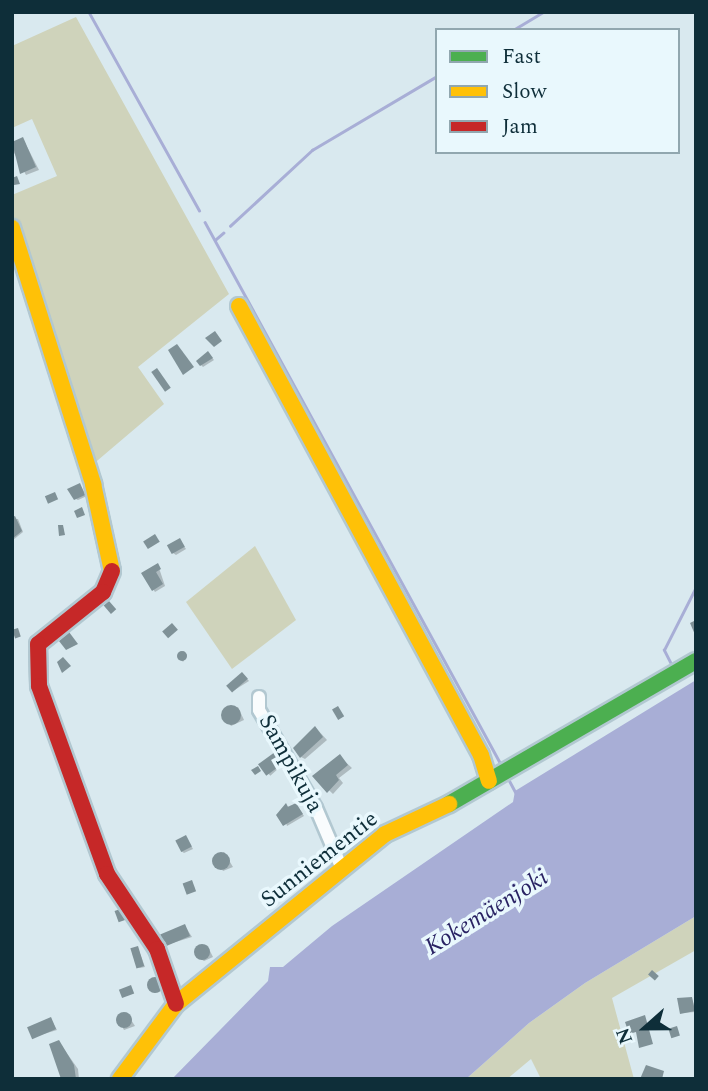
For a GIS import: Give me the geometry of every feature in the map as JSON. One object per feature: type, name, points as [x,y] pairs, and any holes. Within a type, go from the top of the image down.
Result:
[{"type":"street","points":[[12,228],[93,484],[113,570],[103,593],[38,644],[39,687],[107,874],[157,949],[176,1004]]},
{"type":"street","points":[[239,306],[481,755],[489,781]]},
{"type":"street","name":"Sunniementie","points":[[120,1079],[176,1004],[385,834],[489,781],[696,661]]},
{"type":"street","name":"Sampikuja","points":[[259,697],[259,710],[316,808],[342,869]]},
{"type":"green space","points":[[76,17],[229,294],[138,367],[164,404],[91,466],[12,214],[12,195],[57,176],[32,119],[12,128],[12,46]]},
{"type":"green space","points":[[255,546],[296,620],[232,669],[186,602]]},
{"type":"green space","points":[[696,916],[696,950],[612,998],[634,1079],[541,1079],[531,1059],[507,1079],[466,1079],[529,1023],[585,983]]},
{"type":"water","name":"Kokemäenjoki","points":[[696,680],[696,916],[585,983],[529,1023],[466,1079],[172,1079],[268,981],[270,967],[283,967],[332,926],[513,802],[515,791]]},
{"type":"building","points":[[23,137],[36,167],[20,174],[12,142]]},
{"type":"building","points":[[17,176],[20,184],[14,185],[12,178]]},
{"type":"building","points":[[215,331],[222,341],[214,347],[205,338]]},
{"type":"building","points":[[177,344],[194,367],[183,375],[168,350]]},
{"type":"building","points":[[208,351],[213,358],[200,366],[196,361]]},
{"type":"building","points":[[157,368],[171,388],[165,392],[151,372]]},
{"type":"building","points":[[80,483],[85,495],[74,500],[67,489]]},
{"type":"building","points":[[55,492],[58,499],[48,504],[45,496]]},
{"type":"building","points":[[82,507],[85,515],[77,518],[74,511]]},
{"type":"building","points":[[15,516],[22,531],[12,539],[12,517]]},
{"type":"building","points":[[58,525],[63,525],[65,535],[59,536]]},
{"type":"building","points":[[155,534],[160,542],[148,549],[143,541]]},
{"type":"building","points":[[180,538],[185,547],[172,554],[167,545]]},
{"type":"building","points":[[158,563],[161,569],[156,572],[163,584],[152,591],[141,573]]},
{"type":"building","points":[[109,601],[116,609],[111,614],[104,606]]},
{"type":"building","points":[[696,620],[696,637],[690,623]]},
{"type":"building","points":[[172,623],[178,630],[168,638],[162,632]]},
{"type":"building","points":[[18,628],[21,637],[15,638],[12,630]]},
{"type":"building","points":[[69,632],[78,644],[66,650],[59,641]]},
{"type":"building","points":[[182,651],[186,652],[186,660],[182,661],[178,660],[177,656],[178,652]]},
{"type":"building","points":[[63,657],[71,666],[62,673],[57,662]]},
{"type":"building","points":[[242,672],[248,679],[232,693],[226,686]]},
{"type":"building","points":[[231,705],[238,708],[241,715],[238,722],[231,725],[224,722],[221,715],[224,708]]},
{"type":"building","points":[[338,706],[344,716],[338,720],[332,710]]},
{"type":"building","points":[[315,726],[323,737],[300,758],[293,748]]},
{"type":"building","points":[[275,752],[283,763],[266,776],[258,764]]},
{"type":"building","points":[[340,754],[348,765],[336,775],[339,780],[327,793],[312,776]]},
{"type":"building","points":[[258,766],[261,771],[255,775],[251,770]]},
{"type":"building","points":[[286,803],[288,807],[296,803],[303,814],[283,826],[276,815]]},
{"type":"building","points":[[186,835],[192,847],[181,852],[175,840]]},
{"type":"building","points":[[221,852],[227,855],[230,861],[227,867],[221,870],[215,867],[212,861],[215,855]]},
{"type":"building","points":[[325,853],[329,857],[325,861],[321,857]]},
{"type":"building","points":[[192,880],[196,891],[187,895],[183,883]]},
{"type":"building","points":[[123,908],[127,919],[119,922],[115,911]]},
{"type":"building","points":[[185,924],[190,936],[165,947],[160,935]]},
{"type":"building","points":[[202,944],[208,946],[208,958],[202,960],[196,958],[194,952],[196,946]]},
{"type":"building","points":[[138,946],[144,966],[136,968],[130,948]]},
{"type":"building","points":[[652,970],[659,976],[655,980],[648,975]]},
{"type":"building","points":[[155,977],[163,985],[155,993],[147,985]]},
{"type":"building","points":[[131,985],[134,993],[122,998],[119,990]]},
{"type":"building","points":[[692,997],[695,1011],[680,1014],[677,998]]},
{"type":"building","points":[[124,1012],[130,1014],[130,1026],[124,1028],[118,1026],[116,1020],[118,1014]]},
{"type":"building","points":[[645,1015],[653,1044],[639,1048],[636,1032],[629,1034],[625,1022]]},
{"type":"building","points":[[51,1017],[56,1029],[32,1039],[27,1027]]},
{"type":"building","points":[[677,1026],[680,1036],[671,1038],[668,1029]]},
{"type":"building","points":[[59,1040],[74,1065],[76,1079],[61,1079],[49,1044]]},
{"type":"building","points":[[646,1065],[664,1071],[662,1079],[640,1079]]},
{"type":"waterway","points":[[89,12],[199,210]]},
{"type":"waterway","points":[[516,28],[543,12]]},
{"type":"waterway","points":[[230,226],[312,150],[435,77]]},
{"type":"waterway","points":[[205,222],[502,766]]},
{"type":"waterway","points":[[215,240],[223,233]]},
{"type":"waterway","points":[[673,668],[664,650],[696,587]]},
{"type":"waterway","points":[[508,778],[516,793]]},
{"type":"traffic: fast","points":[[449,804],[696,661]]},
{"type":"traffic: slow","points":[[12,228],[93,484],[112,571]]},
{"type":"traffic: slow","points":[[239,306],[481,755],[489,781]]},
{"type":"traffic: slow","points":[[120,1079],[176,1004],[385,834],[449,804]]},
{"type":"traffic: jam","points":[[112,571],[103,592],[38,644],[39,686],[107,874],[157,949],[176,1004]]}]
